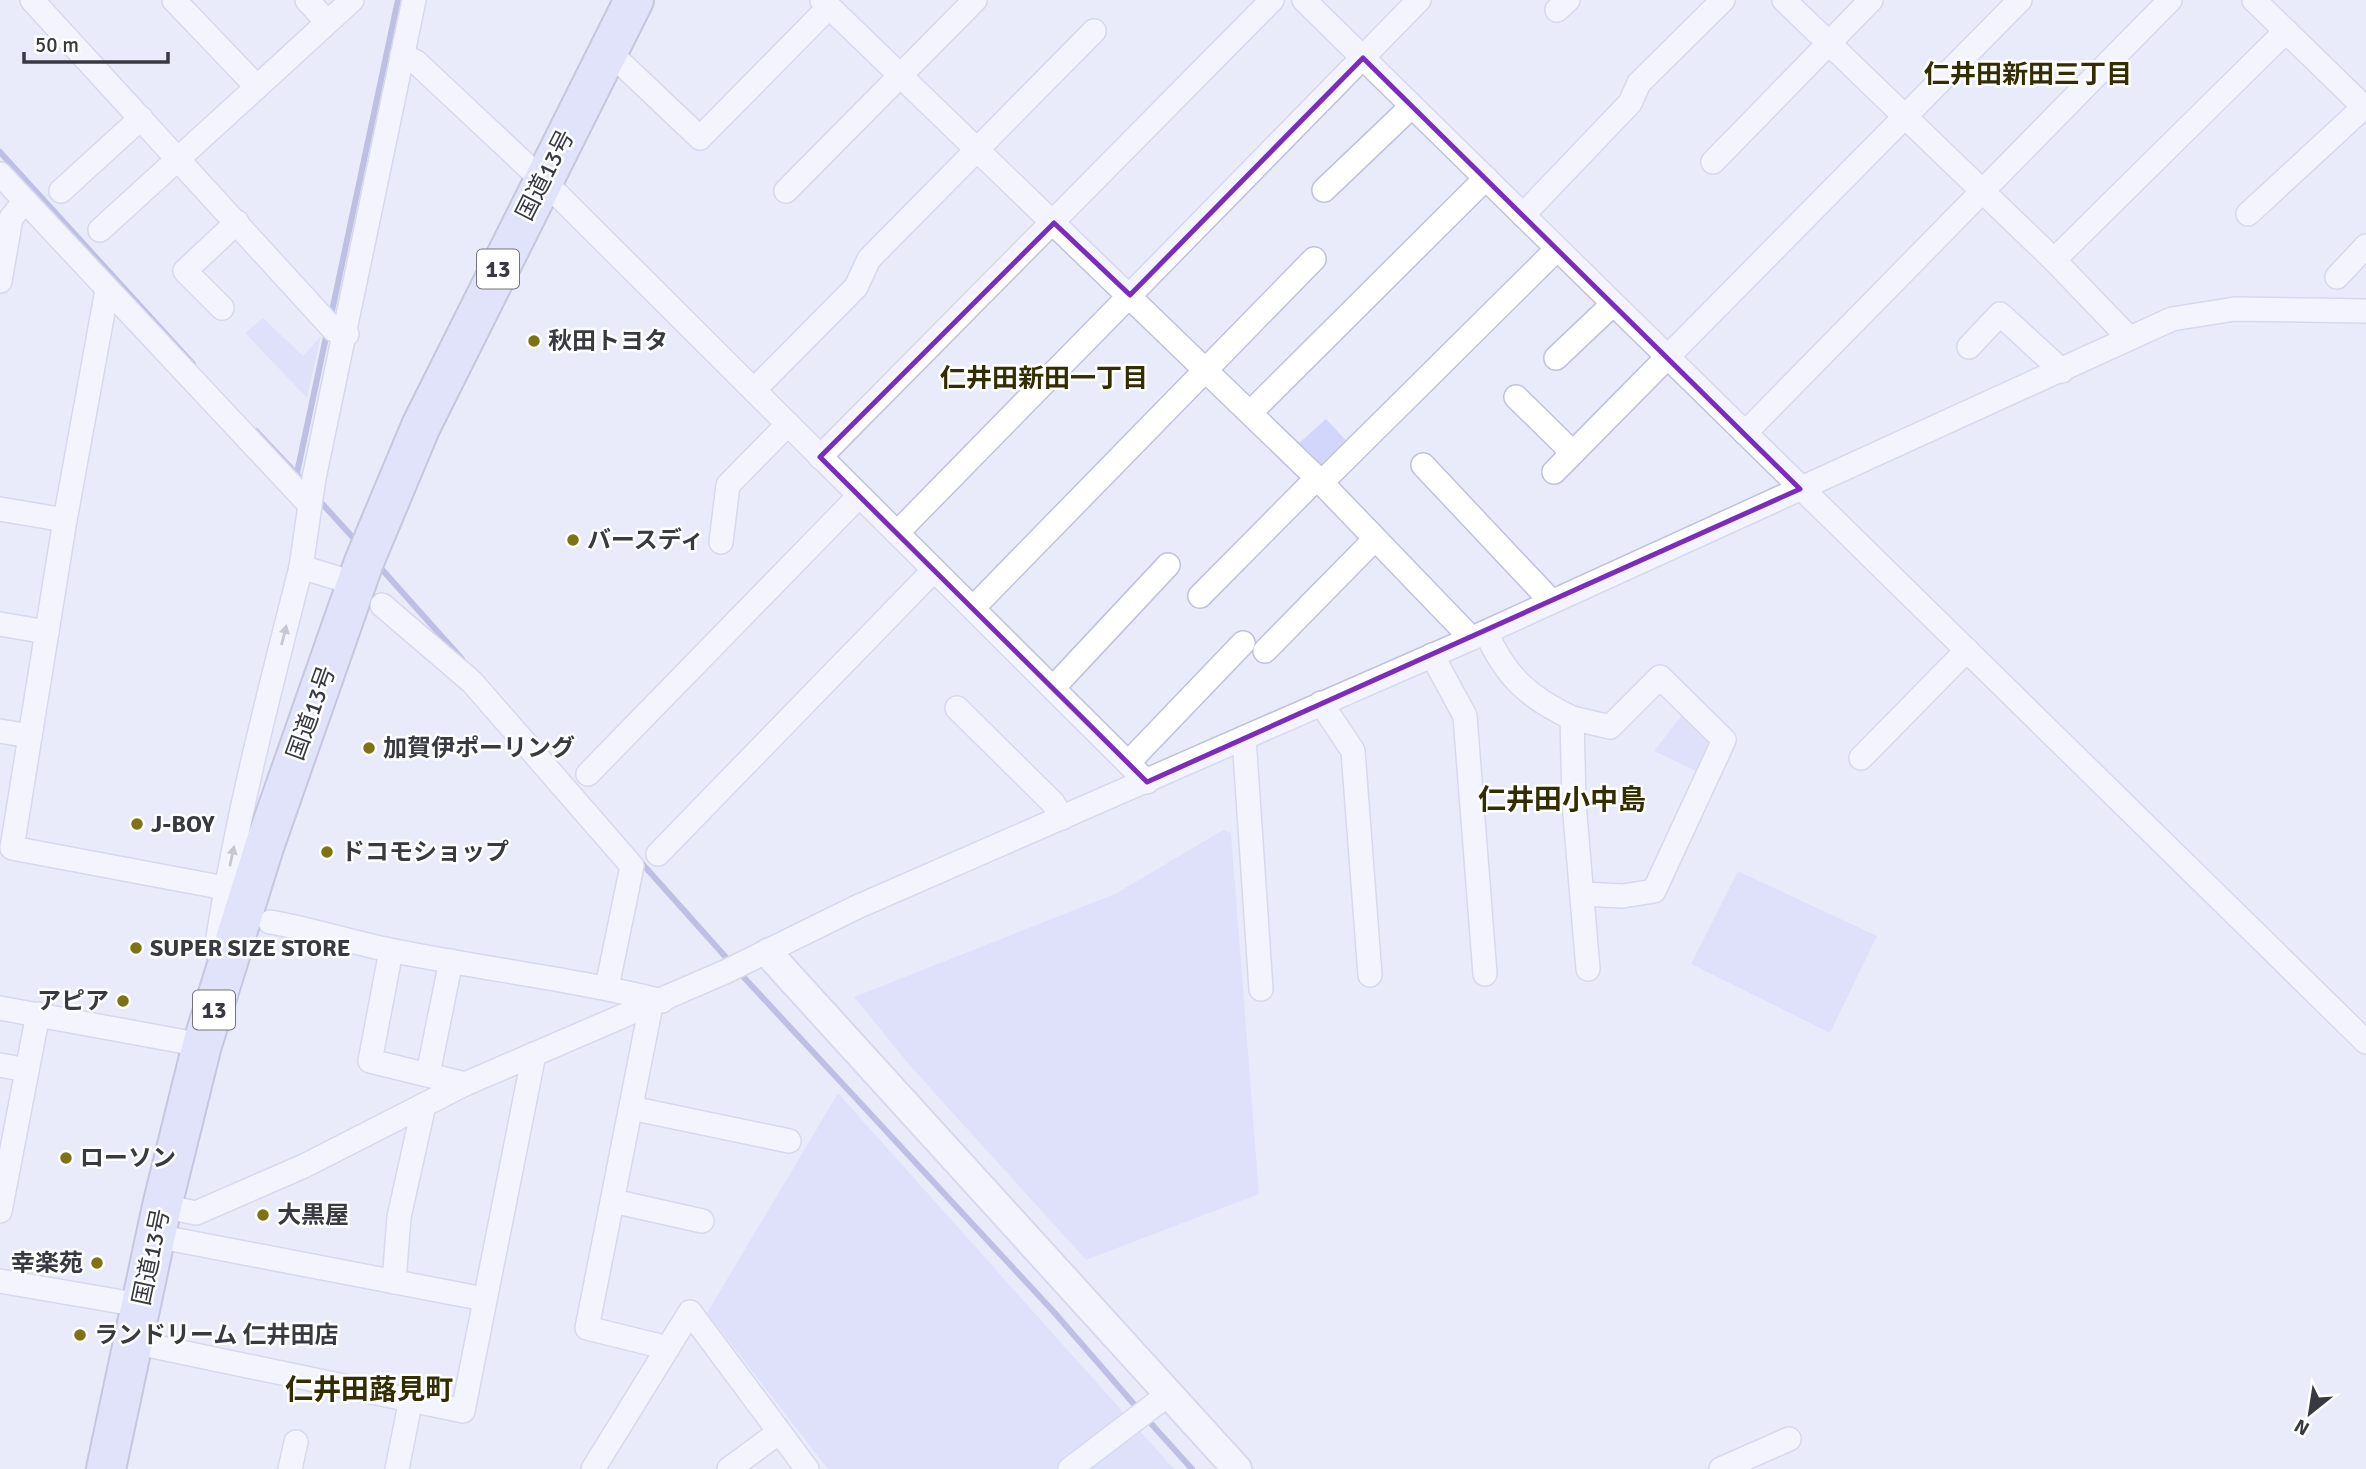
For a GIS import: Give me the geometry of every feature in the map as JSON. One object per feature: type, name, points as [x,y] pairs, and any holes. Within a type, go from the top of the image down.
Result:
[{"type":"highway","name":"国道13号","points":[[106,1469],[159,1221],[202,1045],[264,847],[369,574],[421,426],[634,0]]},
{"type":"street","points":[[32,0],[334,330],[347,334]]},
{"type":"street","points":[[174,0],[257,87]]},
{"type":"street","points":[[307,0],[327,22]]},
{"type":"street","points":[[100,230],[352,0]]},
{"type":"street","points":[[0,1008],[202,1045],[225,888],[301,567],[309,503],[347,334],[414,0]]},
{"type":"street","points":[[786,191],[975,0]]},
{"type":"street","points":[[820,457],[1272,0]]},
{"type":"street","points":[[1304,0],[2366,1042]]},
{"type":"street","points":[[897,533],[1419,0]]},
{"type":"street","points":[[1523,215],[1630,103],[1639,83],[1723,0]]},
{"type":"street","points":[[1784,0],[1980,192],[2054,260],[2129,338]]},
{"type":"street","points":[[1713,162],[1871,0]]},
{"type":"street","points":[[1554,472],[2020,0]]},
{"type":"street","points":[[1745,433],[2169,0]]},
{"type":"street","points":[[2248,214],[2365,108],[2254,0]]},
{"type":"street","points":[[606,55],[622,64],[700,138],[826,2],[1320,480],[1376,539],[1478,635],[1539,703],[1572,718],[1610,727],[1660,677],[1724,740],[1654,891],[1623,896],[1582,894]]},
{"type":"street","points":[[754,390],[856,287],[869,259],[1094,31]]},
{"type":"street","points":[[2054,260],[2286,31]]},
{"type":"street","points":[[402,55],[416,62],[542,180],[1147,782]]},
{"type":"street","points":[[1324,190],[1412,106]]},
{"type":"street","points":[[61,191],[141,118]]},
{"type":"street","points":[[0,174],[309,503]]},
{"type":"street","points":[[1250,413],[1486,178]]},
{"type":"street","points":[[0,278],[11,218],[24,201]]},
{"type":"street","points":[[222,308],[185,271],[237,222]]},
{"type":"street","points":[[2337,277],[2366,246]]},
{"type":"street","points":[[1200,596],[1558,249]]},
{"type":"street","points":[[973,608],[1203,369],[1314,259]]},
{"type":"street","points":[[107,290],[65,520],[12,848],[225,888]]},
{"type":"street","points":[[1556,358],[1613,304]]},
{"type":"street","points":[[159,1221],[197,1213],[304,1166],[465,1084],[656,1003],[759,957],[857,907],[1478,635],[2172,319],[2235,309],[2366,311]]},
{"type":"street","points":[[1969,347],[2000,314],[2062,371]]},
{"type":"street","points":[[1516,397],[1573,453]]},
{"type":"street","points":[[721,542],[728,485],[788,424]]},
{"type":"street","points":[[1423,465],[1551,601]]},
{"type":"street","points":[[588,774],[859,496]]},
{"type":"street","points":[[0,509],[65,520]]},
{"type":"street","points":[[1265,651],[1376,539]]},
{"type":"street","points":[[1053,688],[1168,565]]},
{"type":"street","points":[[301,567],[369,574],[472,682],[632,866],[607,987]]},
{"type":"street","points":[[658,854],[934,570]]},
{"type":"street","points":[[0,624],[47,632]]},
{"type":"street","points":[[1128,764],[1243,643]]},
{"type":"street","points":[[1861,758],[1967,650]]},
{"type":"street","points":[[1432,655],[1465,716],[1485,974]]},
{"type":"street","points":[[1321,704],[1353,751],[1370,975]]},
{"type":"street","points":[[957,708],[1053,803],[1062,818]]},
{"type":"street","points":[[1572,718],[1574,803],[1588,969]]},
{"type":"street","points":[[0,731],[30,736]]},
{"type":"street","points":[[1244,738],[1261,989]]},
{"type":"street","points":[[270,922],[391,951],[607,987],[656,1003]]},
{"type":"street","points":[[391,951],[370,1061],[465,1084]]},
{"type":"street","points":[[759,957],[1161,1400],[1237,1469]]},
{"type":"street","points":[[428,1074],[450,961]]},
{"type":"street","points":[[656,1003],[631,1108],[587,1328],[668,1348]]},
{"type":"street","points":[[0,1211],[3,1177],[38,1014]]},
{"type":"street","points":[[0,1282],[411,1399],[463,1410],[534,1054]]},
{"type":"street","points":[[0,1065],[27,1070]]},
{"type":"street","points":[[394,1282],[399,1217],[424,1105]]},
{"type":"street","points":[[631,1108],[789,1141]]},
{"type":"street","points":[[613,1200],[702,1221]]},
{"type":"street","points":[[159,1221],[394,1282],[484,1299]]},
{"type":"street","points":[[593,1469],[690,1312],[807,1469]]},
{"type":"street","points":[[397,1469],[411,1399]]},
{"type":"street","points":[[1070,1469],[1161,1400]]},
{"type":"street","points":[[729,1469],[778,1433]]},
{"type":"street","points":[[1721,1469],[1789,1439]]},
{"type":"street","points":[[290,1469],[296,1442]]},
{"type":"highlighted area","points":[[1363,58],[1800,489],[1147,782],[820,457],[1054,223],[1130,295]]},
{"type":"shaded area","points":[[263,318],[303,356],[321,336],[307,398],[245,333]]},
{"type":"shaded area","points":[[1326,419],[1352,447],[1330,467],[1315,466],[1296,446]]},
{"type":"shaded area","points":[[1686,710],[1714,736],[1700,773],[1654,751]]},
{"type":"shaded area","points":[[1223,830],[1231,833],[1259,1194],[1086,1260],[912,1068],[854,997],[1115,894]]},
{"type":"shaded area","points":[[1738,871],[1877,936],[1830,1033],[1691,964]]},
{"type":"shaded area","points":[[838,1093],[1174,1469],[828,1469],[707,1313]]},
{"type":"waterway","points":[[332,311],[398,0]]},
{"type":"waterway","points":[[0,152],[193,364]]},
{"type":"waterway","points":[[297,473],[326,337]]},
{"type":"waterway","points":[[256,431],[306,484]]},
{"type":"waterway","points":[[317,498],[357,542]]},
{"type":"waterway","points":[[378,565],[462,659]]},
{"type":"waterway","points":[[638,859],[731,963]]},
{"type":"waterway","points":[[738,971],[1053,1311],[1139,1410]]},
{"type":"waterway","points":[[1146,1418],[1192,1469]]},
{"type":"place","name":"秋田トヨタ","points":[[534,341]]},
{"type":"place","name":"バースディ","points":[[573,540]]},
{"type":"place","name":"加賀伊ポーリング","points":[[369,748]]},
{"type":"place","name":"J-BOY","points":[[137,824]]},
{"type":"place","name":"ドコモショップ","points":[[327,852]]},
{"type":"place","name":"SUPER SIZE STORE","points":[[136,948]]},
{"type":"place","name":"アピア","points":[[123,1001]]},
{"type":"place","name":"ローソン","points":[[66,1158]]},
{"type":"place","name":"大黒屋","points":[[263,1215]]},
{"type":"place","name":"幸楽苑","points":[[97,1263]]},
{"type":"place","name":"ランドリーム 仁井田店","points":[[80,1335]]},
{"type":"district","name":"仁井田新田三丁目","points":[[2028,74]]},
{"type":"district","name":"仁井田新田一丁目","points":[[1044,378]]},
{"type":"district","name":"仁井田小中島","points":[[1562,799]]},
{"type":"district","name":"仁井田蕗見町","points":[[369,1389]]}]
